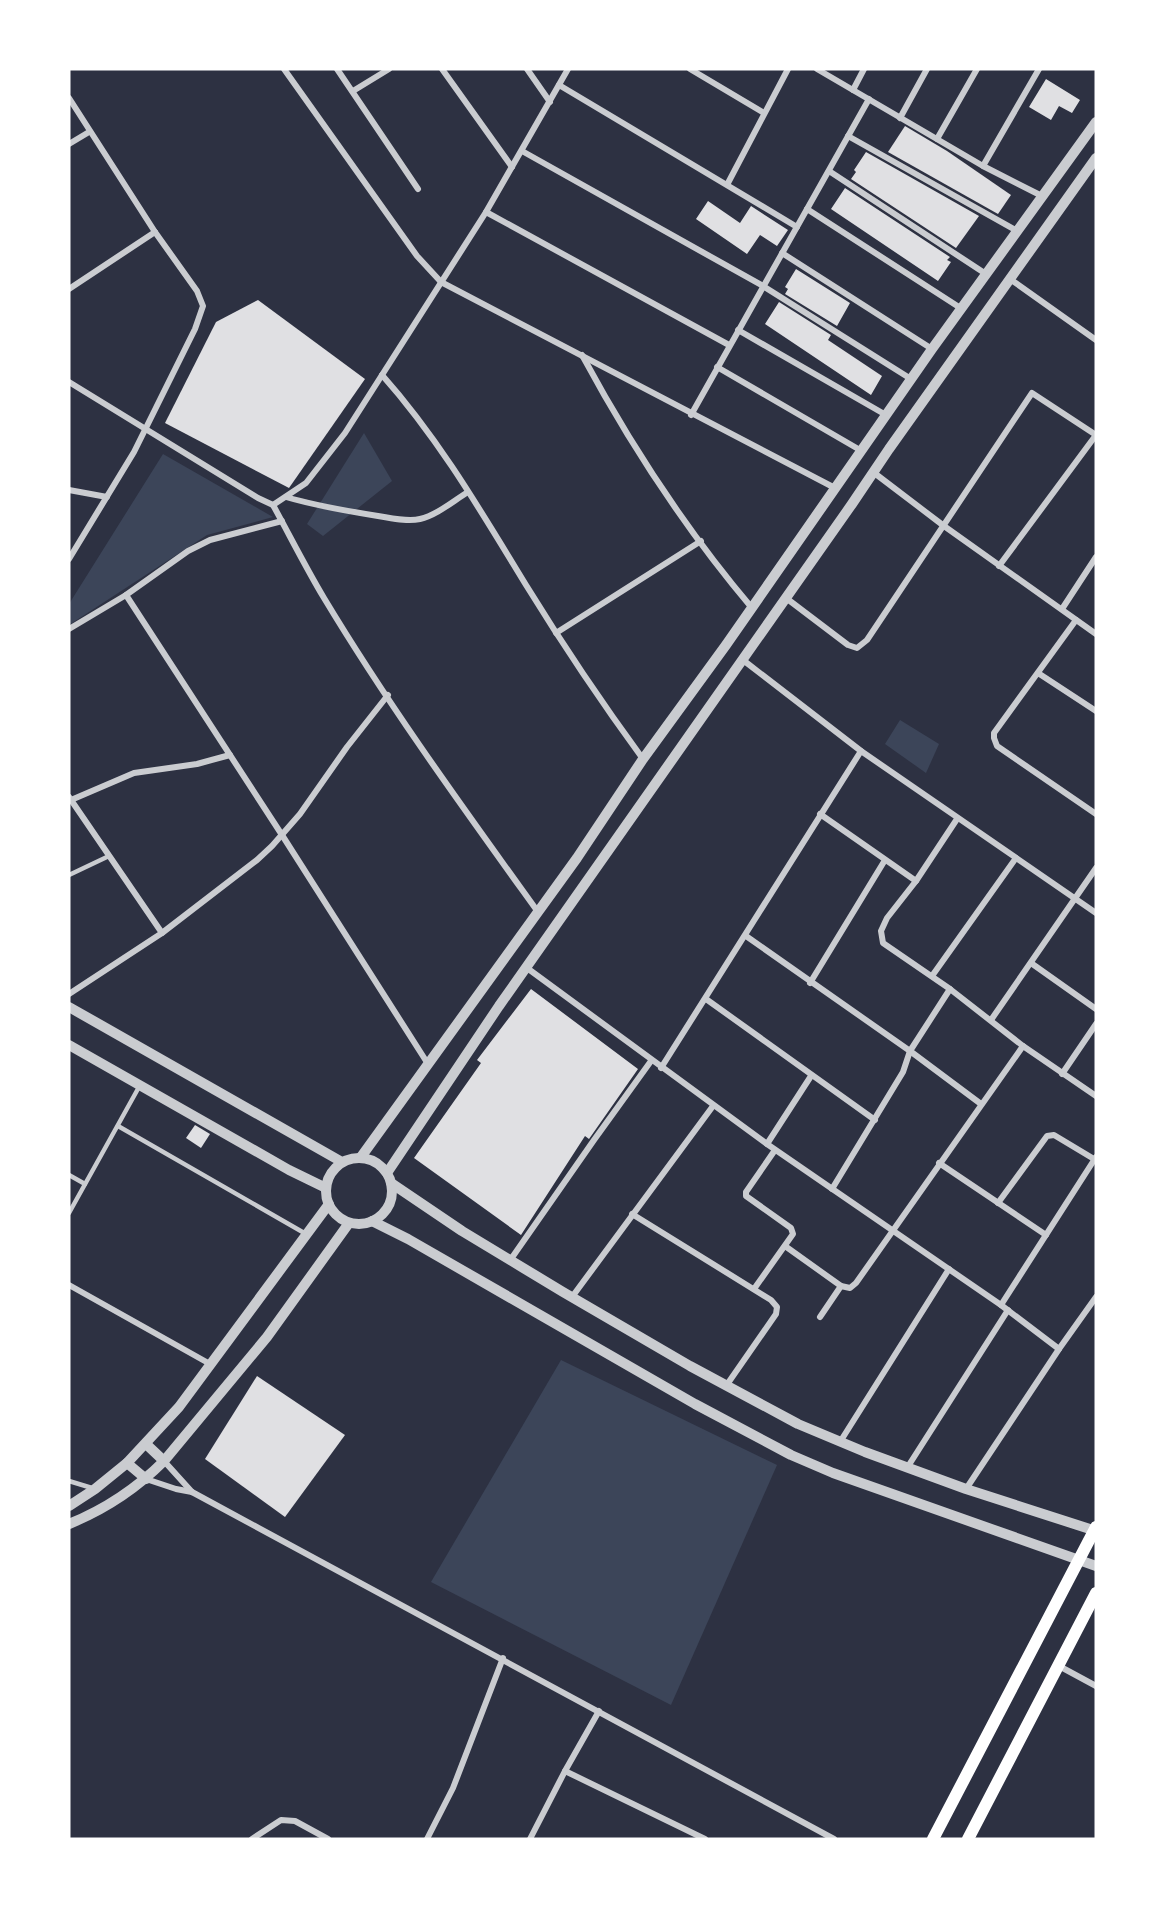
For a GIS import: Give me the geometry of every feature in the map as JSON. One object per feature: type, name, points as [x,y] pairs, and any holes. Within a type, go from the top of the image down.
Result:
[{"type":"main road","points":[[933,1839],[1095,1530]]},
{"type":"main road","points":[[968,1839],[1096,1593]]},
{"type":"street","points":[[284,69],[417,256],[441,282],[582,354],[691,415],[835,489]]},
{"type":"street","points":[[337,69],[418,189]]},
{"type":"street","points":[[353,92],[389,69]]},
{"type":"street","points":[[442,69],[512,167]]},
{"type":"street","points":[[527,69],[550,102]]},
{"type":"street","points":[[273,505],[314,474],[345,433],[486,212],[568,69]]},
{"type":"street","points":[[690,69],[764,113]]},
{"type":"street","points":[[728,183],[788,69]]},
{"type":"street","points":[[818,69],[982,166],[1042,196]]},
{"type":"street","points":[[853,90],[864,69]]},
{"type":"street","points":[[900,118],[927,69]]},
{"type":"street","points":[[937,139],[977,69]]},
{"type":"street","points":[[982,166],[1039,69]]},
{"type":"street","points":[[559,85],[798,226]]},
{"type":"street","points":[[69,98],[89,132],[197,291],[203,306],[195,329],[146,430],[69,556]]},
{"type":"street","points":[[691,415],[830,171],[868,99]]},
{"type":"street","points":[[361,1157],[577,858],[643,759],[752,608],[860,450],[1096,122]]},
{"type":"street","points":[[69,144],[89,132]]},
{"type":"street","points":[[848,136],[1017,231]]},
{"type":"street","points":[[522,151],[763,286],[911,379]]},
{"type":"street","points":[[1095,1530],[907,1468],[798,1424],[726,1386],[462,1231],[389,1178],[376,1162],[361,1157],[342,1162],[331,1173],[326,1188],[329,1204],[339,1217],[350,1222],[365,1224],[385,1212],[389,1206],[392,1190],[389,1178],[527,968],[873,472],[1096,158]]},
{"type":"street","points":[[830,171],[986,274]]},
{"type":"street","points":[[807,209],[962,309]]},
{"type":"street","points":[[486,212],[729,345]]},
{"type":"street","points":[[69,289],[155,231]]},
{"type":"street","points":[[782,253],[932,349]]},
{"type":"street","points":[[1010,279],[1096,340]]},
{"type":"street","points":[[738,330],[885,415]]},
{"type":"street","points":[[582,354],[613,412],[729,582],[752,608]]},
{"type":"street","points":[[717,367],[860,450]]},
{"type":"street","points":[[382,375],[418,418],[468,492],[556,633],[643,759]]},
{"type":"street","points":[[69,382],[238,487],[273,505],[323,596],[442,779],[538,912]]},
{"type":"street","points":[[786,598],[848,645],[857,648],[867,640],[1032,393],[1096,435],[999,566]]},
{"type":"street","points":[[873,472],[999,566],[1096,634]]},
{"type":"street","points":[[69,490],[107,497]]},
{"type":"street","points":[[286,497],[364,514],[417,520],[434,513],[468,492]]},
{"type":"street","points":[[69,629],[126,595],[188,551],[210,540],[282,521]]},
{"type":"street","points":[[556,633],[701,542]]},
{"type":"street","points":[[1062,609],[1096,557]]},
{"type":"street","points":[[126,595],[429,1065]]},
{"type":"street","points":[[1076,620],[994,733],[997,746],[1096,814]]},
{"type":"street","points":[[743,660],[861,751],[1096,913]]},
{"type":"street","points":[[1038,673],[1096,711]]},
{"type":"street","points":[[69,994],[162,933],[257,860],[300,814],[353,739],[388,695]]},
{"type":"street","points":[[661,1068],[861,751]]},
{"type":"street","points":[[162,933],[70,799],[134,773],[197,764],[230,755]]},
{"type":"street","points":[[820,814],[916,881]]},
{"type":"street","points":[[957,819],[916,881],[887,918],[882,926],[882,938],[887,946],[950,989],[1062,1074],[1096,1096]]},
{"type":"street","points":[[932,976],[1016,858]]},
{"type":"street","points":[[810,983],[885,860]]},
{"type":"street","points":[[991,1020],[1096,868]]},
{"type":"street","points":[[746,936],[910,1051],[981,1104]]},
{"type":"street","points":[[1031,963],[1096,1009]]},
{"type":"street","points":[[527,968],[713,1106],[1001,1305],[1059,1349]]},
{"type":"street","points":[[832,1189],[903,1072],[910,1051],[950,989]]},
{"type":"street","points":[[706,999],[875,1120]]},
{"type":"street","points":[[69,1007],[342,1162]]},
{"type":"street","points":[[1062,1074],[1096,1024]]},
{"type":"street","points":[[69,1045],[289,1170],[326,1188]]},
{"type":"street","points":[[785,1246],[841,1287],[850,1288],[856,1283],[1023,1046]]},
{"type":"street","points":[[511,1259],[651,1061]]},
{"type":"street","points":[[767,1144],[812,1076]]},
{"type":"street","points":[[572,1297],[713,1106]]},
{"type":"street","points":[[998,1203],[1047,1136],[1053,1135],[1095,1158],[1001,1305]]},
{"type":"street","points":[[753,1289],[793,1234],[791,1228],[746,1196],[746,1192],[775,1150]]},
{"type":"street","points":[[939,1163],[1046,1235]]},
{"type":"street","points":[[69,1506],[95,1489],[127,1462],[179,1407],[329,1204]]},
{"type":"street","points":[[632,1214],[771,1300],[777,1307],[776,1314],[726,1386]]},
{"type":"street","points":[[372,1221],[408,1239],[695,1404],[791,1455],[876,1489],[1096,1566]]},
{"type":"street","points":[[69,1524],[118,1500],[146,1479],[164,1461],[267,1337],[350,1222]]},
{"type":"street","points":[[840,1442],[949,1269]]},
{"type":"street","points":[[69,1285],[210,1364]]},
{"type":"street","points":[[820,1317],[841,1287]]},
{"type":"street","points":[[966,1489],[1096,1297]]},
{"type":"street","points":[[907,1468],[1008,1310]]},
{"type":"street","points":[[146,1444],[192,1492]]},
{"type":"street","points":[[127,1462],[146,1479],[192,1492],[503,1658],[834,1839]]},
{"type":"street","points":[[427,1839],[453,1788],[503,1658]]},
{"type":"street","points":[[1059,1666],[1096,1686]]},
{"type":"street","points":[[530,1839],[599,1711]]},
{"type":"street","points":[[565,1771],[705,1839]]},
{"type":"street","points":[[254,1838],[281,1820],[288,1820],[295,1821],[328,1839]]},
{"type":"lane","points":[[69,875],[109,856]]},
{"type":"lane","points":[[69,1213],[140,1085]]},
{"type":"lane","points":[[118,1126],[307,1234]]},
{"type":"lane","points":[[69,1175],[85,1184]]},
{"type":"lane","points":[[69,1481],[95,1489]]},
{"type":"shaded area","points":[[364,433],[392,481],[323,536],[307,524]]},
{"type":"shaded area","points":[[163,454],[273,517],[207,535],[69,625],[69,604]]},
{"type":"shaded area","points":[[900,720],[939,744],[926,773],[885,744]]},
{"type":"shaded area","points":[[561,1360],[777,1465],[671,1705],[431,1582]]},
{"type":"building","points":[[1046,79],[1080,100],[1072,113],[1059,106],[1051,120],[1029,107]]},
{"type":"building","points":[[905,126],[947,151],[1011,195],[998,214],[888,152]]},
{"type":"building","points":[[866,152],[979,216],[956,248],[851,179]]},
{"type":"building","points":[[845,188],[950,257],[947,260],[951,262],[938,281],[831,209]]},
{"type":"building","points":[[708,201],[740,223],[751,206],[788,230],[777,246],[760,235],[747,254],[696,219]]},
{"type":"building","points":[[796,269],[850,303],[837,326],[785,294],[788,289],[785,287]]},
{"type":"building","points":[[258,300],[365,379],[289,488],[165,423],[216,322]]},
{"type":"building","points":[[779,302],[831,335],[828,340],[882,376],[871,395],[765,324]]},
{"type":"building","points":[[531,989],[638,1069],[589,1139],[585,1136],[521,1235],[414,1158],[481,1063],[477,1060]]},
{"type":"building","points":[[195,1125],[210,1134],[201,1148],[186,1138]]},
{"type":"building","points":[[257,1376],[345,1435],[285,1517],[205,1459]]}]
